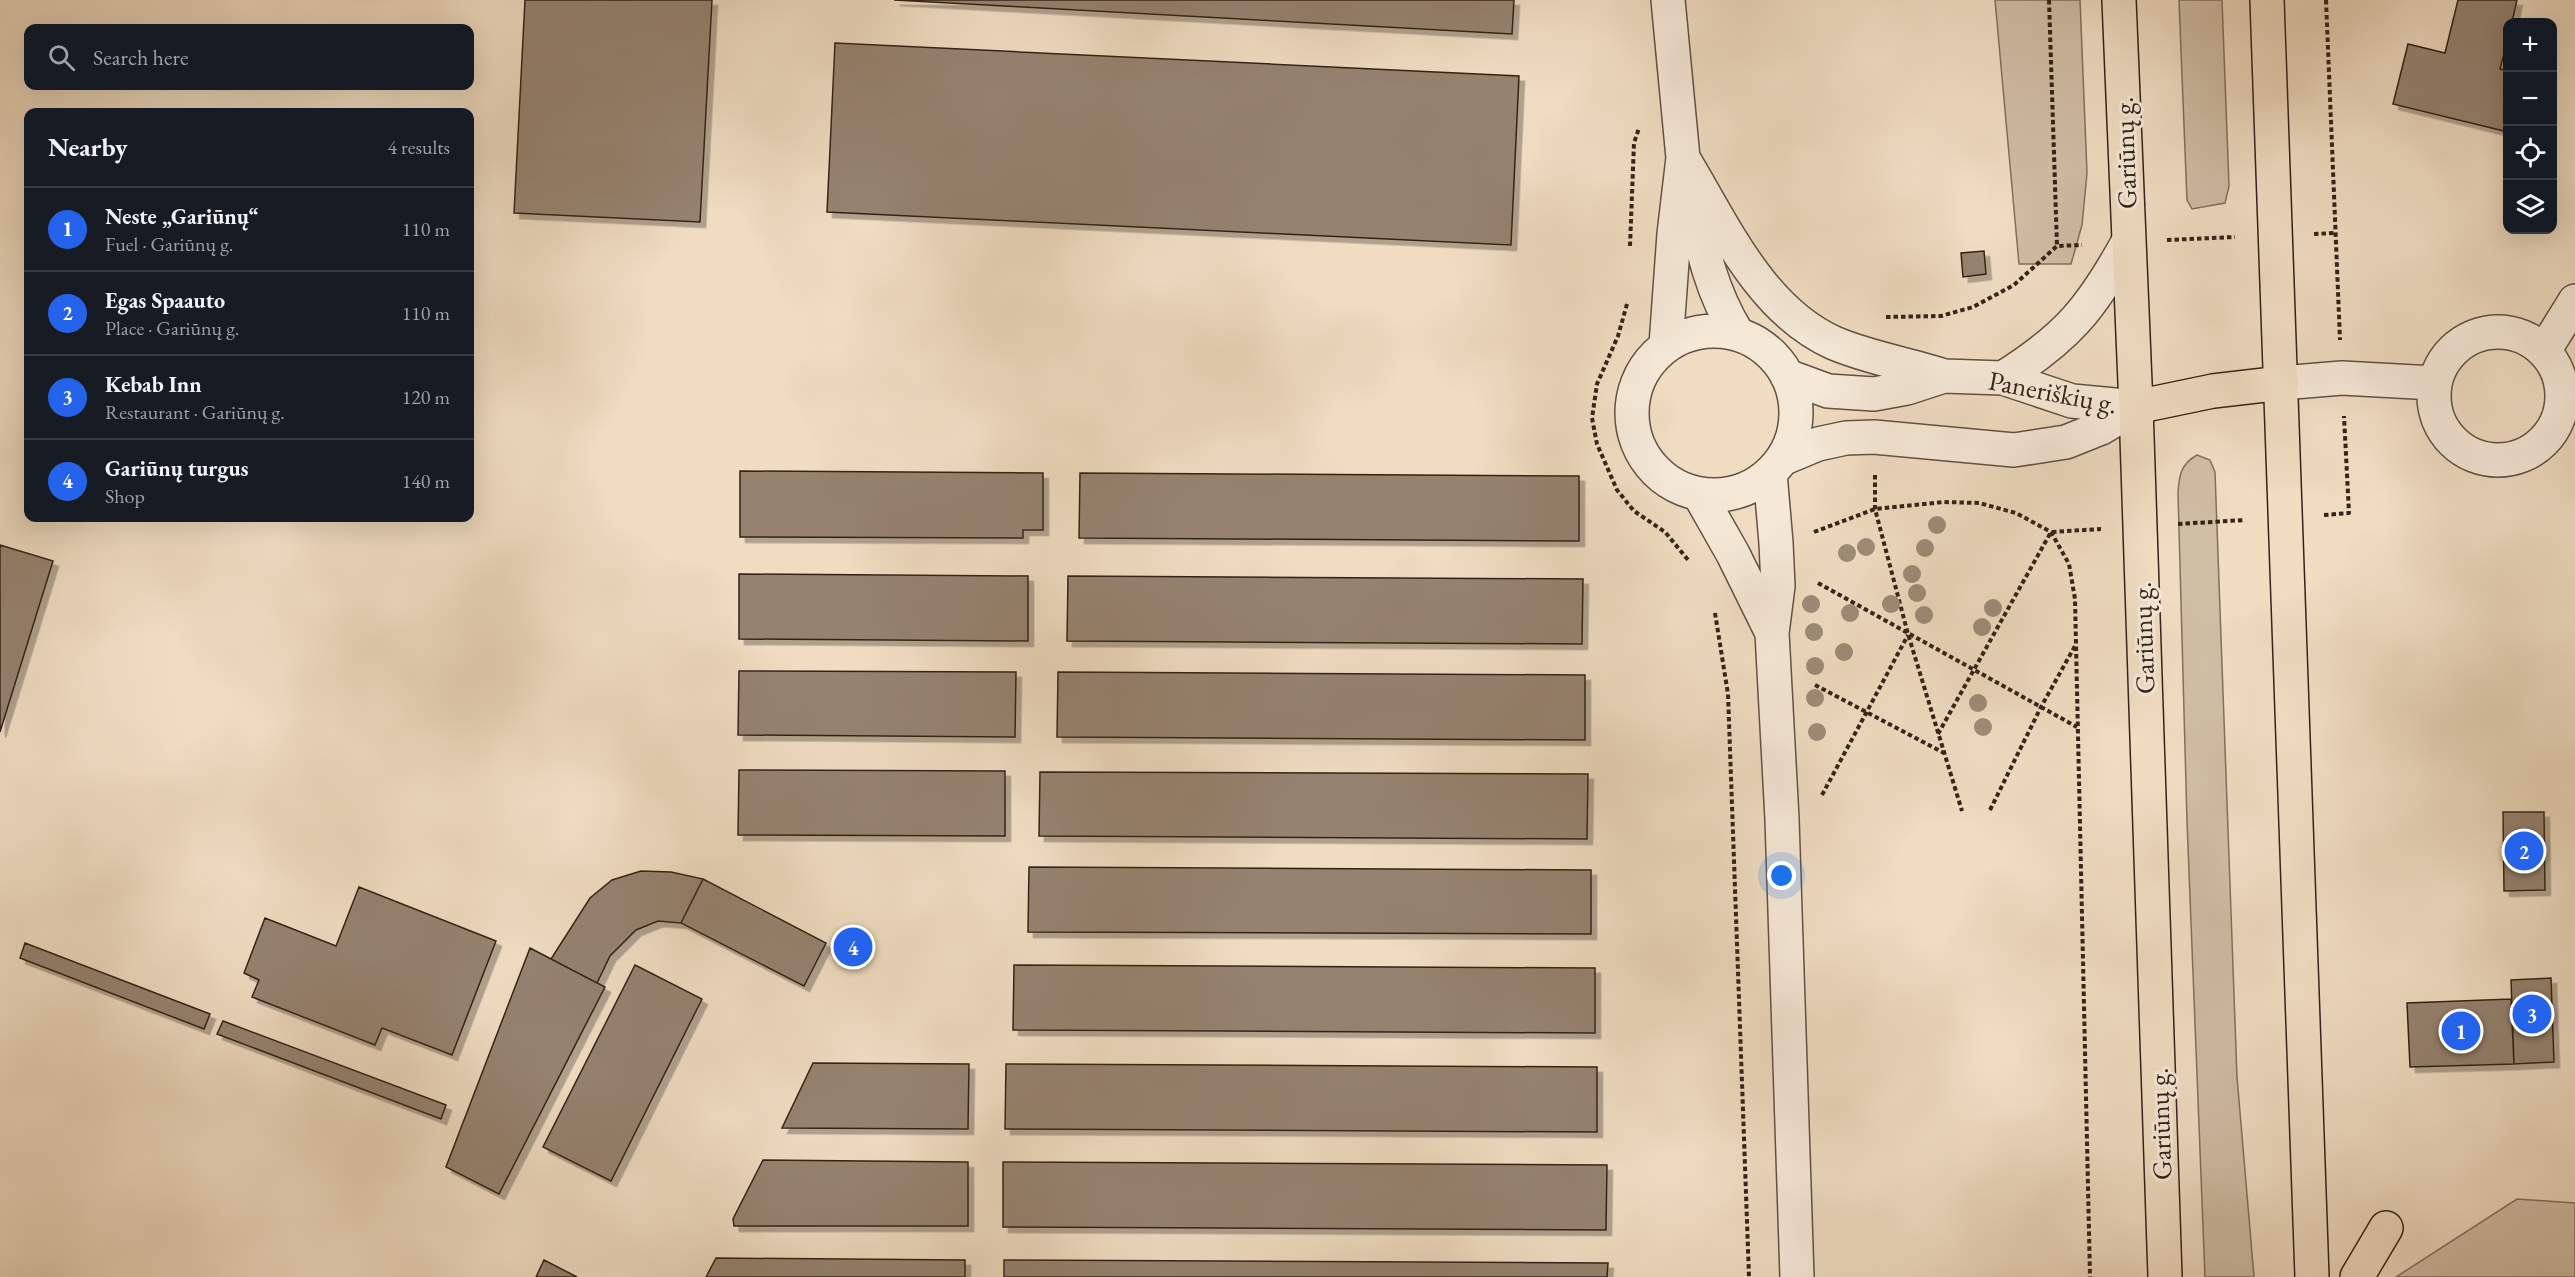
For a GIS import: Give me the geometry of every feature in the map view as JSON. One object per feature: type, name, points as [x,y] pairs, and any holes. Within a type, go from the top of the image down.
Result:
[{"type":"highway","name":"Gariūnų g.","points":[[2119,0],[2136,407],[2165,1277]]},
{"type":"highway","points":[[2267,0],[2312,1277]]},
{"type":"highway","points":[[2136,407],[2213,391],[2282,382]]},
{"type":"highway","points":[[2357,1277],[2386,1228]]},
{"type":"street","points":[[1668,0],[1683,158],[1707,267],[1720,305],[1737,333]]},
{"type":"street","points":[[1666,345],[1674,234],[1683,158]]},
{"type":"street","points":[[1683,158],[1767,292],[1799,322],[1834,343],[1944,376]]},
{"type":"street","points":[[2003,378],[2039,356],[2072,326],[2102,289],[2128,242]]},
{"type":"street","points":[[2544,351],[2575,301]]},
{"type":"street","name":"Paneriškių g.","points":[[1776,466],[1794,432],[1796,404],[1787,376],[1774,357],[1757,343],[1737,333],[1712,330],[1688,334],[1666,345],[1649,362],[1637,383],[1631,406],[1633,431],[1642,453],[1656,472],[1676,486],[1699,494],[1722,495],[1746,489],[1776,466],[1818,444],[1846,438],[1874,437],[2014,450],[2066,442],[2101,429],[2136,407]]},
{"type":"street","points":[[2486,332],[2505,332],[2526,338],[2544,351],[2556,368],[2568,411],[2539,445],[2522,456],[2501,460],[2480,458],[2463,450],[2449,437],[2438,421],[2433,402],[2434,383],[2441,365],[2453,350],[2468,339],[2486,332]]},
{"type":"street","name":"Paneriškių g.","points":[[1787,376],[1828,391],[1874,394],[1907,388],[1944,376],[2003,378],[2072,400],[2136,407]]},
{"type":"street","points":[[2282,382],[2342,378],[2434,383]]},
{"type":"street","points":[[1776,466],[1778,586],[1773,648],[1797,1277]]},
{"type":"street","points":[[1699,494],[1733,554],[1773,648]]},
{"type":"path","points":[[2049,0],[2057,246]]},
{"type":"path","points":[[1884,317],[1941,316],[1973,307],[2014,285],[2057,246],[2334,232],[2326,0]]},
{"type":"path","points":[[1630,249],[1634,143],[1641,124]]},
{"type":"path","points":[[1629,297],[1618,336],[1597,384],[1593,418],[1597,444],[1617,490],[1634,511],[1665,532],[1695,569]]},
{"type":"path","points":[[1962,811],[1908,634],[1875,509],[1943,502],[1979,503],[2016,513],[2052,532],[2349,513]]},
{"type":"path","points":[[2052,532],[2069,564],[2075,599],[2090,1277]]},
{"type":"path","points":[[1938,734],[1976,671],[2052,532]]},
{"type":"path","points":[[1812,580],[2077,727]]},
{"type":"path","points":[[1715,612],[1728,694],[1749,1277]]},
{"type":"path","points":[[1821,796],[1908,634]]},
{"type":"path","points":[[1990,810],[2041,706],[2076,645]]},
{"type":"path","points":[[1773,648],[1866,711],[1945,753]]},
{"type":"shaded area","points":[[1995,0],[2080,0],[2087,173],[2082,225],[2071,264],[2019,264]]},
{"type":"shaded area","points":[[2179,0],[2222,0],[2229,186],[2225,203],[2192,209],[2187,200]]},
{"type":"shaded area","points":[[2197,455],[2210,460],[2215,472],[2237,1077],[2254,1277],[2205,1277],[2187,821],[2178,493],[2184,466]]},
{"type":"shaded area","points":[[2517,1199],[2575,1203],[2575,1277],[2396,1277]]},
{"type":"building","points":[[525,0],[712,0],[700,222],[514,213]]},
{"type":"building","points":[[894,0],[1514,0],[1512,34]]},
{"type":"building","points":[[2458,0],[2517,0],[2513,18],[2503,18],[2503,58],[2500,69],[2503,70],[2503,131],[2393,104],[2408,44],[2445,53]]},
{"type":"building","points":[[835,43],[1519,76],[1511,245],[827,212]]},
{"type":"building","points":[[1984,251],[1986,274],[1963,277],[1961,253]]},
{"type":"building","points":[[740,471],[1043,473],[1043,530],[1023,530],[1023,538],[740,537]]},
{"type":"building","points":[[1080,473],[1579,476],[1579,541],[1079,538]]},
{"type":"building","points":[[0,545],[53,561],[0,732]]},
{"type":"building","points":[[739,574],[1028,576],[1028,641],[739,639]]},
{"type":"building","points":[[1068,576],[1583,579],[1582,644],[1067,641]]},
{"type":"building","points":[[739,671],[1016,672],[1015,737],[738,735]]},
{"type":"building","points":[[1058,672],[1585,675],[1585,740],[1057,737]]},
{"type":"building","points":[[739,770],[1005,771],[1005,836],[738,835]]},
{"type":"building","points":[[1040,772],[1588,774],[1587,839],[1039,836]]},
{"type":"building","points":[[2503,812],[2544,812],[2545,890],[2504,891]]},
{"type":"building","points":[[1029,867],[1591,870],[1591,934],[1028,932]]},
{"type":"building","points":[[641,871],[671,872],[703,879],[681,923],[658,921],[636,930],[610,956],[597,983],[551,959],[590,898],[612,880]]},
{"type":"building","points":[[703,879],[826,943],[804,986],[681,923]]},
{"type":"building","points":[[359,887],[496,941],[452,1055],[382,1028],[375,1045],[252,997],[259,980],[244,973],[265,918],[336,946]]},
{"type":"building","points":[[25,943],[210,1014],[204,1029],[20,958]]},
{"type":"building","points":[[530,948],[605,987],[499,1194],[446,1167]]},
{"type":"building","points":[[635,965],[702,999],[611,1181],[543,1147]]},
{"type":"building","points":[[1014,965],[1595,968],[1595,1033],[1013,1030]]},
{"type":"building","points":[[2551,978],[2554,1062],[2514,1064],[2511,980]]},
{"type":"building","points":[[2511,999],[2514,1064],[2410,1067],[2407,1003]]},
{"type":"building","points":[[223,1021],[446,1105],[441,1119],[217,1034]]},
{"type":"building","points":[[813,1063],[969,1064],[968,1129],[782,1128]]},
{"type":"building","points":[[1006,1064],[1597,1067],[1597,1132],[1005,1129]]},
{"type":"building","points":[[763,1160],[968,1162],[968,1226],[734,1226],[733,1219]]},
{"type":"building","points":[[1003,1162],[1607,1165],[1606,1230],[1003,1227]]},
{"type":"building","points":[[716,1258],[965,1260],[965,1277],[706,1277]]},
{"type":"building","points":[[544,1260],[577,1277],[536,1277]]},
{"type":"building","points":[[1004,1260],[1608,1263],[1607,1277],[1004,1277]]},
{"type":"place","name":"Egas Spaauto","points":[[2524,851]]},
{"type":"place","name":"Gariūnų turgus","points":[[853,947]]},
{"type":"place","name":"Kebab Inn","points":[[2532,1014]]},
{"type":"place","name":"Neste „Gariūnų“","points":[[2461,1031]]}]
